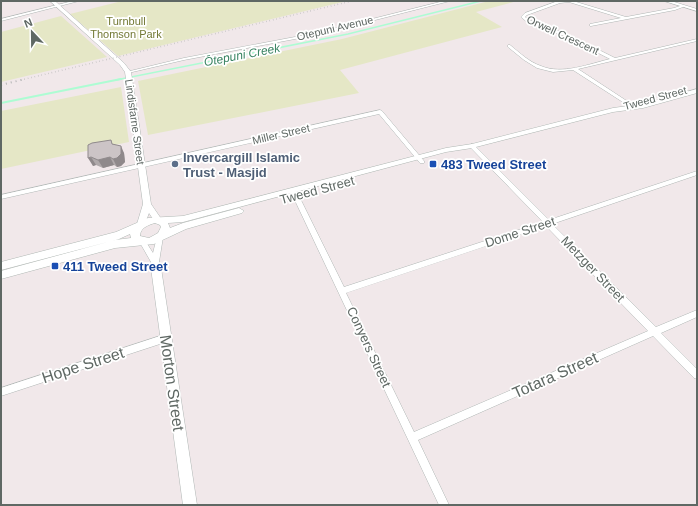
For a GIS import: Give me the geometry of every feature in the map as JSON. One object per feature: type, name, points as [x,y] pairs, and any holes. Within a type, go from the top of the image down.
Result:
[{"type":"main road","name":"Tweed Street","points":[[632,106],[697,86]]},
{"type":"main road","name":"Tweed Street","points":[[161,236],[183,226],[295,193],[419,160],[457,153],[472,146],[613,110],[697,91]]},
{"type":"main road","name":"Tweed Street","points":[[158,220],[183,219],[295,193]]},
{"type":"main road","points":[[1,266],[119,235],[150,221],[158,220],[163,222],[166,227],[161,236],[152,241],[115,244],[1,275]]},
{"type":"main road","points":[[141,225],[135,234],[136,238],[141,241]]},
{"type":"street","name":"Lindisfarne Street","points":[[52,1],[122,64],[128,76],[147,204],[141,225]]},
{"type":"street","points":[[1,20],[77,1]]},
{"type":"street","name":"Otepuni Avenue","points":[[128,76],[184,59],[316,34],[448,1]]},
{"type":"street","name":"Orwell Crescent","points":[[613,59],[568,36],[528,21],[523,17],[526,14],[559,2],[569,1],[625,18]]},
{"type":"street","points":[[666,1],[697,10]]},
{"type":"street","points":[[591,25],[682,6]]},
{"type":"street","points":[[510,46],[534,65],[544,70],[560,72],[697,40]]},
{"type":"street","points":[[574,69],[632,106]]},
{"type":"street","name":"Miller Street","points":[[1,198],[380,112],[419,160]]},
{"type":"street","name":"Metzger Street","points":[[472,146],[697,375]]},
{"type":"street","name":"Dome Street","points":[[342,291],[697,173]]},
{"type":"street","name":"Conyers Street","points":[[295,193],[444,505]]},
{"type":"street","name":"Lindisfarne Street","points":[[147,204],[158,220]]},
{"type":"street","name":"Morton Street","points":[[161,236],[155,265],[190,505]]},
{"type":"street","name":"Morton Street","points":[[141,241],[155,265]]},
{"type":"street","name":"Totara Street","points":[[412,438],[697,313]]},
{"type":"street","name":"Hope Street","points":[[1,392],[166,338]]},
{"type":"green space","name":"Turnbull Thomson Park","points":[[122,1],[347,1],[118,56],[70,14]]},
{"type":"green space","points":[[489,1],[517,1],[476,12],[502,27],[340,70],[359,93],[148,135],[138,81],[342,39]]},
{"type":"green space","name":"Turnbull Thomson Park","points":[[61,16],[107,57],[1,82],[1,32]]},
{"type":"green space","points":[[121,87],[129,142],[1,169],[1,111]]},
{"type":"building","points":[[111,140],[112,144],[121,146],[121,154],[117,158],[113,159],[110,157],[98,160],[91,157],[88,158],[88,145]]},
{"type":"waterway","name":"Ōtepuni Creek","points":[[116,80],[348,34],[481,1]]},
{"type":"waterway","name":"Ōtepuni Creek","points":[[116,80],[121,79]]},
{"type":"waterway","name":"Ōtepuni Creek","points":[[1,103],[116,80]]},
{"type":"railway","points":[[21,80],[352,1]]},
{"type":"railway","points":[[21,80],[25,79]]},
{"type":"railway","points":[[1,85],[21,80]]},
{"type":"place","name":"Invercargill Islamic Trust - Masjid","points":[[175,164]]},
{"type":"place","name":"483 Tweed Street","points":[[433,164]]},
{"type":"place","name":"411 Tweed Street","points":[[55,266]]}]
